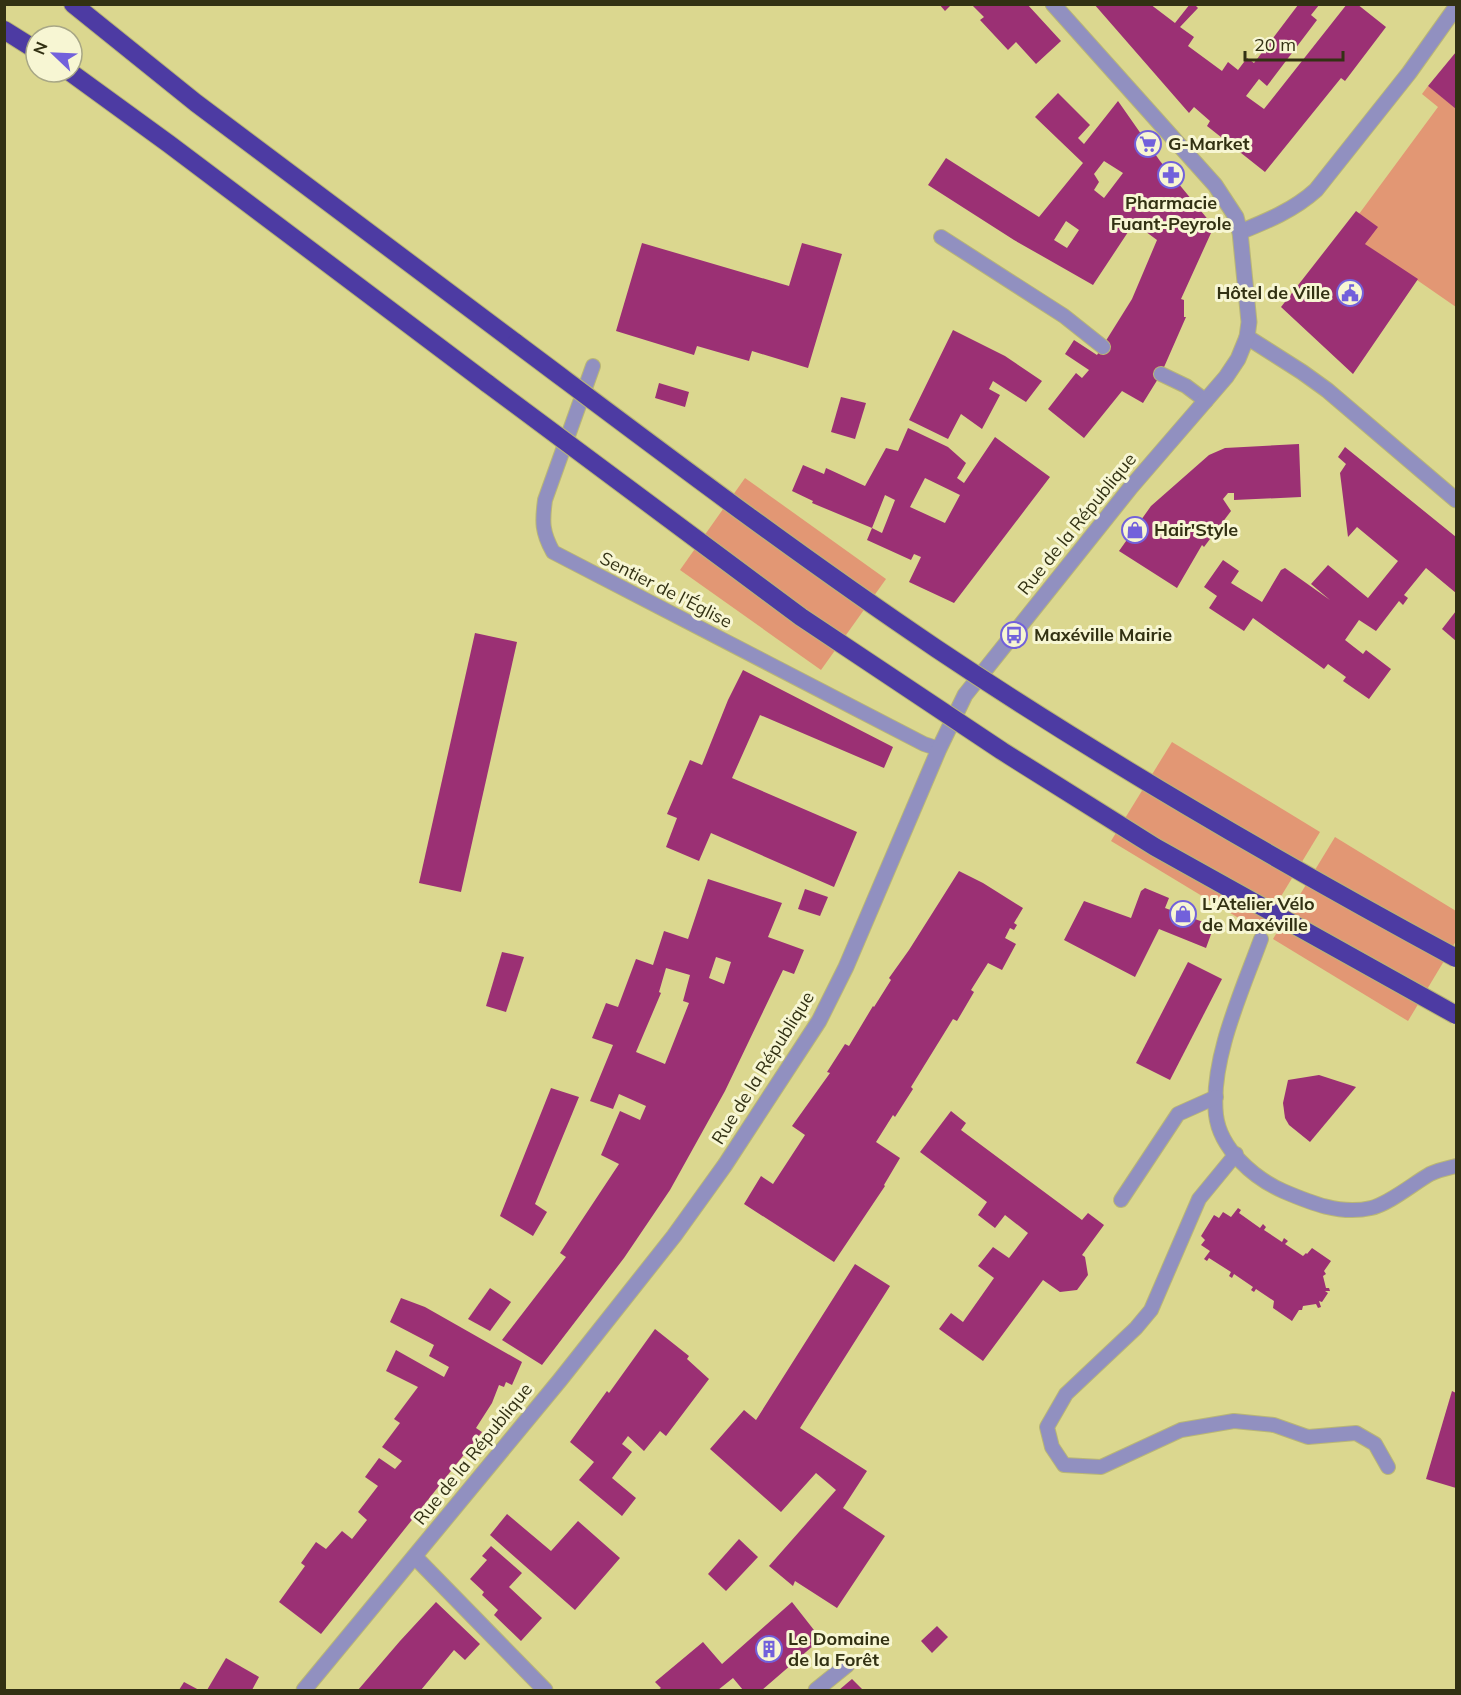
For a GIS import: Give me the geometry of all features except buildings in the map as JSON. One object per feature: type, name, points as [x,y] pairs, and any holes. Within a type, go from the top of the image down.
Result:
[{"type":"highway","points":[[73,4],[196,104],[516,344],[831,575],[937,649],[1147,783],[1304,875],[1456,958]]},
{"type":"highway","points":[[4,30],[24,42]]},
{"type":"highway","points":[[84,82],[801,616],[1002,751],[1155,847],[1456,1015]]},
{"type":"street","points":[[1053,4],[1215,184],[1236,217],[1240,232],[1249,322],[1247,337],[1327,390],[1456,500]]},
{"type":"street","points":[[1240,232],[1290,209],[1304,201],[1316,190],[1409,73],[1451,8]]},
{"type":"street","name":"Rue de la République","points":[[304,1690],[560,1380],[675,1236],[725,1165],[819,1021],[846,967],[939,749],[965,695],[1131,487],[1206,401],[1238,359],[1247,337]]},
{"type":"street","points":[[415,1557],[545,1690]]},
{"type":"street","points":[[816,1690],[847,1665]]},
{"type":"lane","points":[[941,237],[1064,316],[1103,347]]},
{"type":"lane","name":"Sentier de l'Église","points":[[593,366],[545,500],[543,520],[545,537],[552,552],[924,744],[939,749]]},
{"type":"lane","points":[[1161,374],[1186,386],[1206,401]]},
{"type":"lane","points":[[1261,939],[1230,1023],[1216,1083],[1216,1117],[1225,1139],[1242,1163],[1269,1185],[1334,1210],[1372,1208],[1433,1172],[1456,1166]]},
{"type":"lane","points":[[1121,1200],[1178,1114],[1216,1097]]},
{"type":"lane","points":[[1236,1154],[1199,1199],[1151,1310],[1136,1328],[1066,1394],[1047,1427],[1052,1448],[1064,1465],[1101,1467],[1181,1430],[1234,1421],[1274,1425],[1308,1437],[1356,1433],[1375,1444],[1388,1467]]},
{"type":"shaded area","points":[[1428,86],[1456,108],[1456,307],[1365,244],[1359,214],[1438,107],[1422,94]]},
{"type":"shaded area","points":[[745,478],[886,579],[821,670],[680,570]]},
{"type":"shaded area","points":[[1172,742],[1320,832],[1260,931],[1111,841]]},
{"type":"shaded area","points":[[1335,837],[1456,911],[1456,941],[1408,1021],[1273,939]]},
{"type":"place","name":"G-Market","points":[[1148,144]]},
{"type":"place","name":"Pharmacie Fuant-Peyrole","points":[[1171,175]]},
{"type":"place","name":"Hôtel de Ville","points":[[1350,293]]},
{"type":"place","name":"Hair'Style","points":[[1135,530]]},
{"type":"place","name":"Maxéville Mairie","points":[[1014,635]]},
{"type":"place","name":"L'Atelier Vélo de Maxéville","points":[[1183,914]]},
{"type":"place","name":"Le Domaine de la Forêt","points":[[769,1649]]}]
